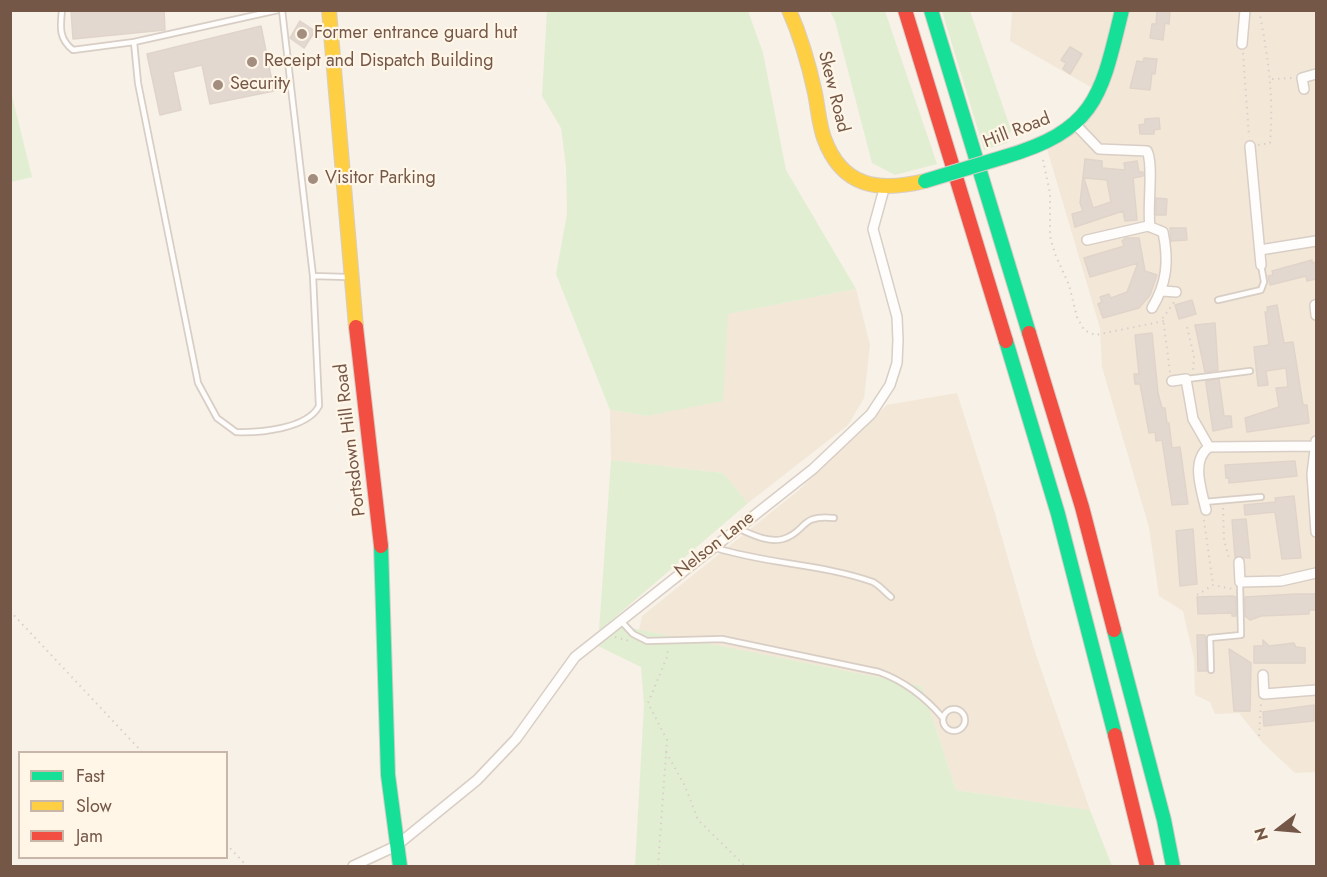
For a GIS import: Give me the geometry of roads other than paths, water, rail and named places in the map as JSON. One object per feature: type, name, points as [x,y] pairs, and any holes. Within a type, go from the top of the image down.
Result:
[{"type":"main road","name":"Portsdown Hill Road","points":[[329,10],[350,276],[376,486],[383,575],[388,775],[400,867]]},
{"type":"main road","name":"Skew Road","points":[[789,10],[804,50],[824,138],[833,158],[846,173],[863,185],[884,189]]},
{"type":"main road","points":[[905,10],[1058,514],[1139,826],[1147,867]]},
{"type":"main road","points":[[931,10],[1082,507],[1164,820],[1173,867]]},
{"type":"main road","name":"Hill Road","points":[[884,189],[900,189],[1032,148],[1076,125],[1102,78],[1122,10]]},
{"type":"street","points":[[1242,44],[1245,10]]},
{"type":"street","points":[[1304,89],[1302,78],[1317,74]]},
{"type":"street","points":[[1076,125],[1099,149],[1147,151],[1150,162],[1147,208],[1150,227]]},
{"type":"street","points":[[1250,146],[1261,265]]},
{"type":"street","name":"Nelson Lane","points":[[353,867],[396,846],[477,780],[516,739],[575,657],[813,469],[871,414],[890,385],[897,363],[897,316],[873,229],[884,189]]},
{"type":"street","points":[[1087,240],[1123,230],[1150,227],[1163,232],[1167,266],[1163,291],[1152,308]]},
{"type":"street","points":[[1260,250],[1317,241]]},
{"type":"street","points":[[1163,291],[1176,292]]},
{"type":"street","points":[[1172,381],[1190,379],[1194,419],[1209,447]]},
{"type":"street","points":[[1317,441],[1312,474],[1317,532]]},
{"type":"street","points":[[1205,506],[1198,469],[1203,452],[1209,447],[1316,446]]},
{"type":"street","points":[[1239,562],[1240,585],[1281,581],[1317,573]]},
{"type":"street","points":[[1263,675],[1264,694],[1317,690]]},
{"type":"lane","points":[[62,10],[60,29],[64,42],[73,50],[134,42],[280,10],[313,276],[319,406],[314,415],[296,423],[236,432],[217,418],[198,383],[138,83],[134,42]]},
{"type":"lane","points":[[1218,300],[1261,290],[1264,282],[1261,265]]},
{"type":"lane","points":[[313,276],[350,276]]},
{"type":"lane","points":[[1190,379],[1250,371]]},
{"type":"lane","points":[[1205,506],[1223,501],[1261,497]]},
{"type":"lane","points":[[737,528],[771,540],[780,540],[792,534],[810,519],[834,518]]},
{"type":"lane","points":[[713,547],[744,557],[817,569],[875,583],[891,597]]},
{"type":"lane","points":[[1211,670],[1210,638],[1240,635],[1240,585]]},
{"type":"lane","points":[[620,621],[633,634],[647,641],[722,639],[879,672],[928,700],[942,718],[944,725],[953,732],[960,730],[965,723],[965,716],[958,710],[950,710],[942,718]]},
{"type":"place","name":"Former entrance guard hut","points":[[302,34]]},
{"type":"place","name":"Receipt and Dispatch Building","points":[[252,62]]},
{"type":"place","name":"Security","points":[[218,85]]},
{"type":"place","name":"Visitor Parking","points":[[313,179]]}]
